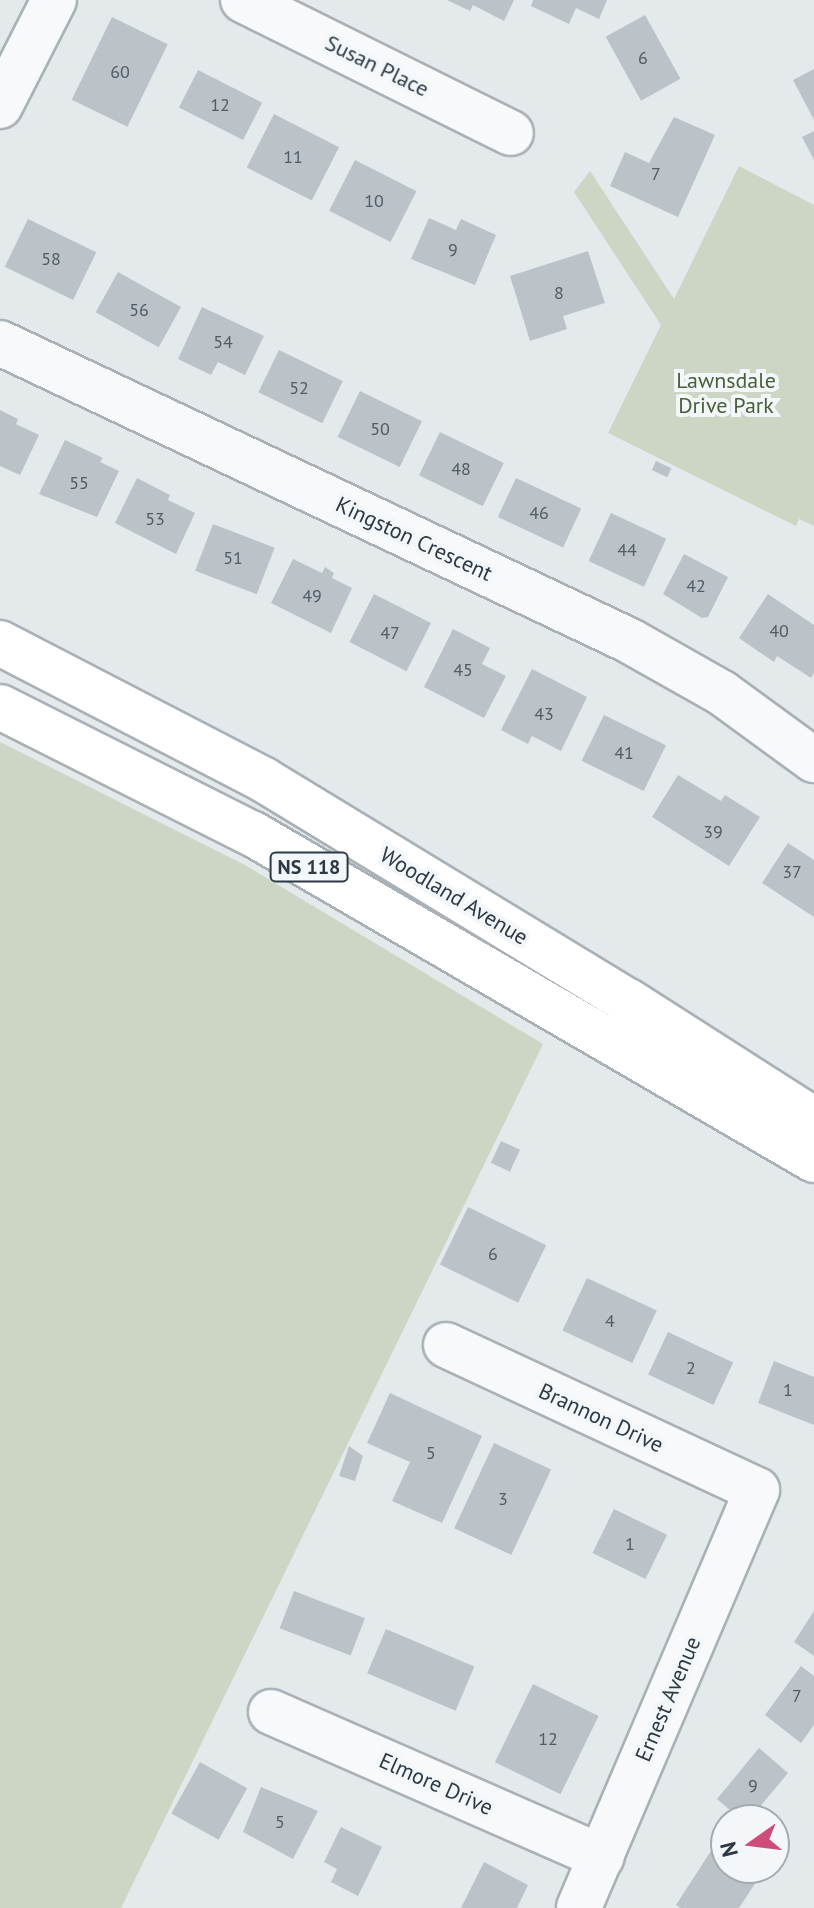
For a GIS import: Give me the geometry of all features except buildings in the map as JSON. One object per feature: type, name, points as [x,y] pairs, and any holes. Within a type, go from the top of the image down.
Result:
[{"type":"main road","name":"Woodland Avenue","points":[[0,643],[264,780],[628,1001],[814,1120]]},
{"type":"main road","name":"Woodland Avenue","points":[[0,707],[253,834],[814,1160]]},
{"type":"street","points":[[0,106],[54,0]]},
{"type":"street","name":"Susan Place","points":[[243,0],[511,133]]},
{"type":"street","name":"Kingston Crescent","points":[[0,343],[630,641],[722,693],[814,760]]},
{"type":"street","name":"Brannon Drive","points":[[446,1345],[757,1490]]},
{"type":"street","name":"Ernest Avenue","points":[[579,1908],[757,1490]]},
{"type":"street","name":"Elmore Drive","points":[[271,1712],[602,1857]]},
{"type":"green space","name":"Lawnsdale Drive Park","points":[[739,166],[814,205],[814,526],[799,519],[796,526],[608,433],[661,325],[574,192],[590,171],[674,299]]},
{"type":"green space","points":[[0,742],[245,865],[543,1044],[121,1908],[0,1908]]}]
